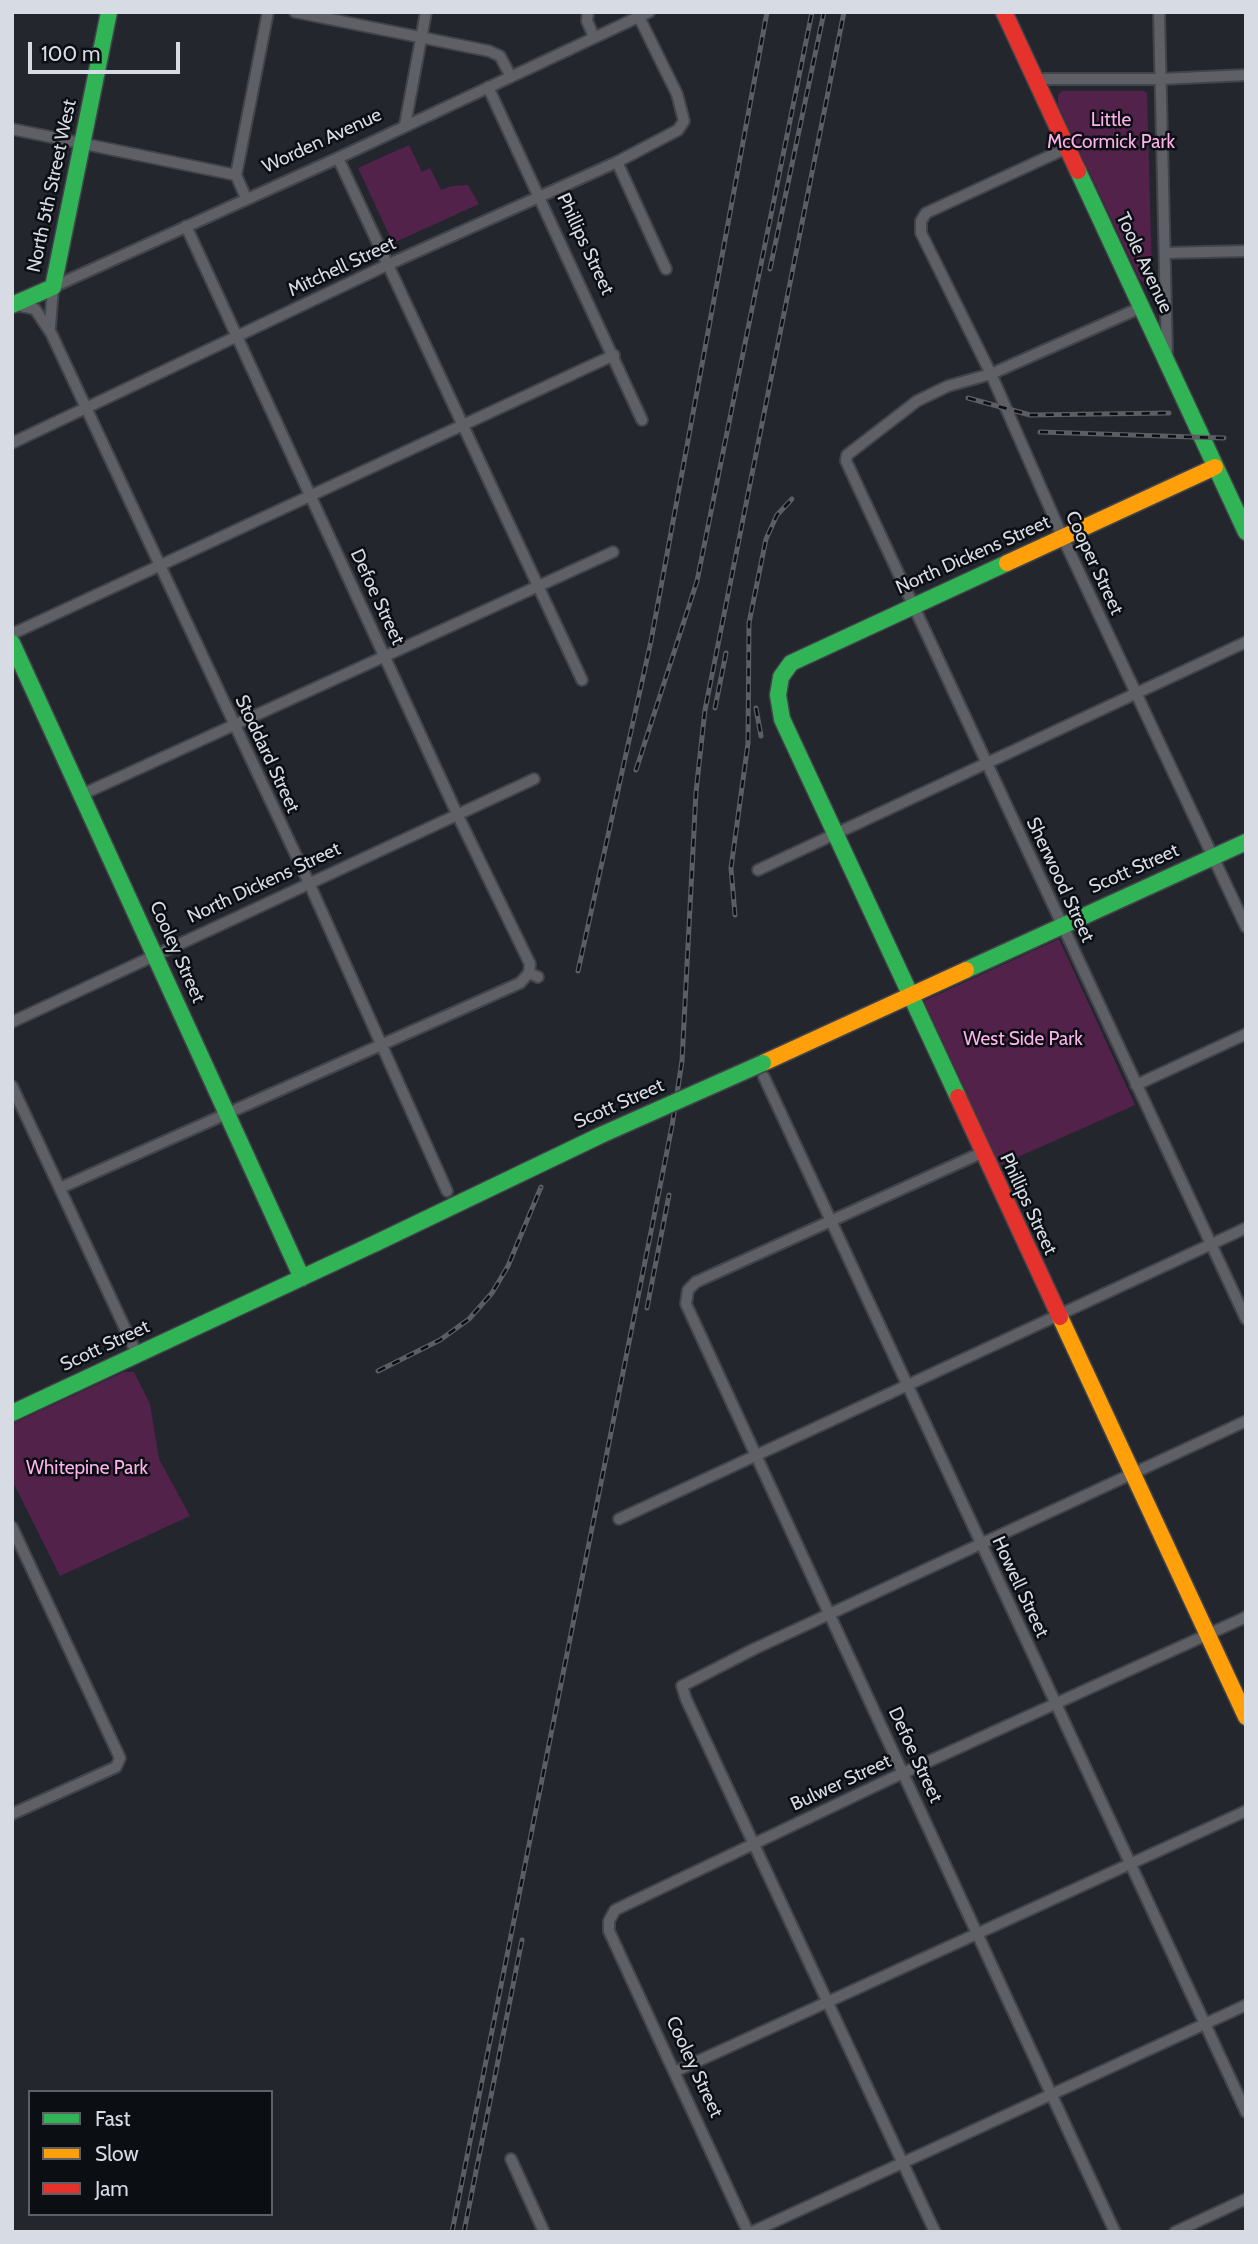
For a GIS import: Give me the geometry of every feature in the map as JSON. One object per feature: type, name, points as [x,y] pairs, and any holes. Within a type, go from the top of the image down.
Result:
[{"type":"street","name":"North 5th Street West","points":[[53,287],[108,12]]},
{"type":"street","points":[[246,198],[236,175],[268,12]]},
{"type":"street","points":[[295,12],[497,53],[510,75]]},
{"type":"street","points":[[405,125],[426,12]]},
{"type":"street","points":[[588,12],[587,22],[594,37]]},
{"type":"street","name":"Toole Avenue","points":[[1004,12],[1246,532]]},
{"type":"street","points":[[1159,12],[1167,361]]},
{"type":"street","name":"Worden Avenue","points":[[13,305],[338,158],[510,75],[644,15]]},
{"type":"street","name":"Mitchell Street","points":[[12,443],[387,265],[617,162],[678,130],[684,121],[677,94],[644,15]]},
{"type":"street","points":[[1034,79],[1161,79],[1246,75]]},
{"type":"street","name":"Phillips Street","points":[[488,87],[642,420]]},
{"type":"street","points":[[12,129],[236,175]]},
{"type":"street","name":"Cooper Street","points":[[1067,148],[926,213],[921,221],[922,235],[991,374],[1063,538],[1246,926]]},
{"type":"street","points":[[338,158],[460,424],[582,680]]},
{"type":"street","points":[[617,162],[666,269]]},
{"type":"street","name":"Defoe Street","points":[[186,226],[533,975],[383,1046]]},
{"type":"street","points":[[1165,253],[1246,251]]},
{"type":"street","name":"Stoddard Street","points":[[51,333],[48,313],[53,287]]},
{"type":"street","name":"Stoddard Street","points":[[13,305],[35,309],[51,333],[309,883],[447,1191]]},
{"type":"street","points":[[991,374],[1142,307]]},
{"type":"street","points":[[12,634],[460,424],[614,355]]},
{"type":"street","name":"Sherwood Street","points":[[991,374],[948,386],[917,401],[848,455],[846,461],[1246,1319]]},
{"type":"street","name":"North Dickens Street","points":[[779,707],[779,685],[791,663],[1215,467]]},
{"type":"street","points":[[83,794],[613,552]]},
{"type":"street","points":[[758,870],[1246,642]]},
{"type":"street","name":"Cooley Street","points":[[12,643],[302,1278]]},
{"type":"street","name":"Phillips Street","points":[[779,707],[981,1153],[1246,1717]]},
{"type":"street","name":"North Dickens Street","points":[[12,1022],[157,957],[534,779]]},
{"type":"street","name":"Scott Street","points":[[12,1413],[601,1135],[763,1070],[911,995],[1246,842]]},
{"type":"street","points":[[1136,1085],[1246,1034]]},
{"type":"street","points":[[60,1188],[383,1046]]},
{"type":"street","name":"Howell Street","points":[[763,1070],[1246,2112]]},
{"type":"street","points":[[12,1086],[137,1354]]},
{"type":"street","points":[[832,1222],[981,1153]]},
{"type":"street","name":"Defoe Street","points":[[832,1222],[696,1282],[687,1294],[688,1311],[1115,2232]]},
{"type":"street","points":[[619,1519],[1246,1228]]},
{"type":"street","points":[[935,2232],[682,1686],[691,1679],[1246,1421]]},
{"type":"street","points":[[12,1528],[120,1758],[116,1767],[12,1814]]},
{"type":"street","name":"Bulwer Street","points":[[610,1918],[621,1905],[1246,1617]]},
{"type":"street","points":[[674,2072],[1246,1811]]},
{"type":"street","name":"Cooley Street","points":[[610,1918],[609,1931],[750,2232]]},
{"type":"street","points":[[750,2232],[1246,2005]]},
{"type":"street","points":[[511,2159],[544,2232]]},
{"type":"street","points":[[1175,2232],[1246,2199]]},
{"type":"green space","name":"Little McCormick Park","points":[[1062,91],[1147,93],[1152,276],[1148,284],[1140,280],[1058,105],[1058,95]]},
{"type":"green space","points":[[409,145],[422,172],[430,168],[441,190],[468,185],[479,204],[393,243],[358,168]]},
{"type":"green space","name":"West Side Park","points":[[1059,939],[1135,1105],[1000,1165],[924,1001]]},
{"type":"green space","name":"Whitepine Park","points":[[124,1372],[134,1372],[150,1404],[159,1459],[190,1516],[60,1576],[12,1480],[12,1424]]},
{"type":"railway","points":[[578,971],[651,641],[767,12]]},
{"type":"railway","points":[[636,770],[697,581],[812,12]]},
{"type":"railway","points":[[770,269],[824,12]]},
{"type":"railway","points":[[452,2232],[672,1126],[682,1061],[696,792],[705,710],[844,12]]},
{"type":"railway","points":[[968,398],[1030,415],[1169,413]]},
{"type":"railway","points":[[1040,432],[1224,438]]},
{"type":"railway","points":[[735,915],[731,868],[748,743],[749,623],[766,539],[777,515],[792,499]]},
{"type":"railway","points":[[715,708],[726,653]]},
{"type":"railway","points":[[756,708],[761,736]]},
{"type":"railway","points":[[378,1371],[440,1340],[469,1319],[492,1293],[508,1266],[541,1187]]},
{"type":"railway","points":[[647,1308],[669,1195]]},
{"type":"railway","points":[[464,2232],[522,1940]]},
{"type":"traffic: fast","points":[[12,305],[53,287],[109,12]]},
{"type":"traffic: fast","points":[[1078,171],[1246,532]]},
{"type":"traffic: fast","points":[[958,1097],[782,719],[778,695],[781,677],[791,663],[1007,563]]},
{"type":"traffic: fast","points":[[12,643],[302,1278]]},
{"type":"traffic: fast","points":[[966,970],[1246,842]]},
{"type":"traffic: fast","points":[[376,1243],[601,1135],[763,1063]]},
{"type":"traffic: fast","points":[[12,1413],[376,1243]]},
{"type":"traffic: slow","points":[[1007,563],[1215,467]]},
{"type":"traffic: slow","points":[[763,1063],[966,970]]},
{"type":"traffic: slow","points":[[1060,1317],[1246,1717]]},
{"type":"traffic: jam","points":[[1004,12],[1078,171]]},
{"type":"traffic: jam","points":[[958,1097],[1060,1317]]}]
